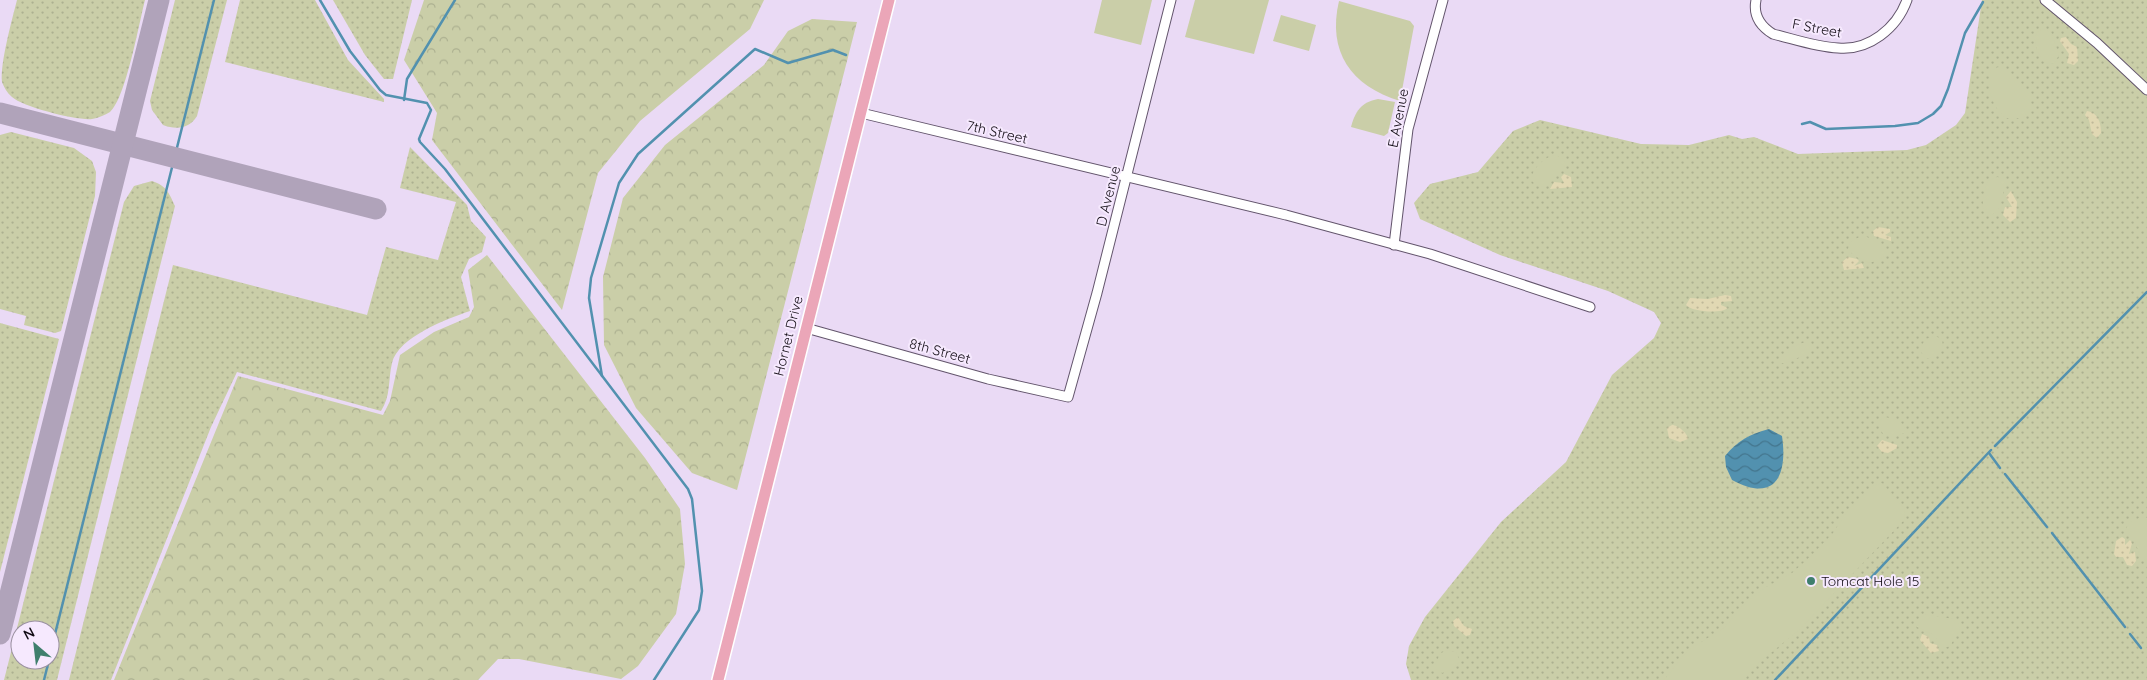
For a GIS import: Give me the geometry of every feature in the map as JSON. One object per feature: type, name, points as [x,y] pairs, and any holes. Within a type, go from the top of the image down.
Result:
[{"type":"main road","name":"Hornet Drive","points":[[718,680],[889,0]]},
{"type":"street","name":"D Avenue","points":[[1068,397],[1128,176],[1171,0]]},
{"type":"street","name":"E Avenue","points":[[1394,245],[1408,129],[1443,0]]},
{"type":"street","name":"F Street","points":[[1756,0],[1757,17],[1767,30],[1773,34],[1839,49],[1872,41],[1883,34],[1895,21],[1907,0]]},
{"type":"street","points":[[2044,0],[2097,43],[2147,90]]},
{"type":"street","name":"7th Street","points":[[861,113],[1286,215],[1394,245],[1590,307]]},
{"type":"street","name":"8th Street","points":[[806,328],[988,379],[1068,397]]},
{"type":"green space","points":[[17,0],[145,0],[127,76],[116,104],[110,112],[92,119],[75,118],[27,105],[9,94],[2,82],[2,74],[7,41]]},
{"type":"green space","points":[[175,0],[227,0],[197,116],[186,126],[173,128],[163,125],[152,110],[150,101]]},
{"type":"green space","points":[[240,0],[315,0],[348,60],[384,99],[384,102],[225,62]]},
{"type":"green space","points":[[333,0],[412,0],[393,79],[384,79],[365,55]]},
{"type":"green space","points":[[424,0],[764,0],[750,29],[640,121],[598,173],[562,310],[432,140],[437,113],[404,60]]},
{"type":"green space","points":[[1102,0],[1152,0],[1141,45],[1094,33]]},
{"type":"green space","points":[[1195,0],[1269,0],[1254,54],[1185,37]]},
{"type":"green space","points":[[1982,0],[2147,0],[2147,680],[1411,680],[1406,664],[1409,646],[1425,617],[1501,522],[1566,462],[1612,375],[1654,338],[1661,323],[1654,312],[1608,291],[1500,255],[1420,219],[1414,203],[1430,184],[1478,172],[1513,131],[1540,120],[1641,144],[1689,145],[1729,135],[1742,139],[1754,137],[1798,154],[1907,150],[1926,145],[1956,125],[1965,113]]},
{"type":"green space","points":[[1339,1],[1410,21],[1414,26],[1400,101],[1368,86],[1356,76],[1347,64],[1340,51],[1337,36],[1336,19]]},
{"type":"green space","points":[[1281,15],[1316,25],[1309,51],[1273,41]]},
{"type":"green space","points":[[812,19],[857,22],[737,490],[692,473],[636,408],[604,345],[603,277],[623,198],[665,145],[764,65],[788,31]]},
{"type":"green space","points":[[2042,29],[2051,32],[2059,55],[2054,64],[2045,63],[2037,50],[2035,40],[2038,32]]},
{"type":"green space","points":[[1998,67],[2006,69],[2031,97],[2031,109],[2023,118],[2006,118],[1997,109],[1991,97],[1989,77],[1991,71]]},
{"type":"green space","points":[[1378,99],[1395,102],[1388,133],[1384,136],[1351,127],[1360,108],[1372,100]]},
{"type":"green space","points":[[11,132],[74,148],[92,161],[96,172],[95,196],[61,331],[55,333],[24,325],[26,316],[0,309],[0,135]]},
{"type":"green space","points":[[410,147],[467,205],[471,221],[486,237],[482,252],[469,259],[461,277],[470,311],[425,330],[403,345],[392,363],[388,394],[381,411],[237,372],[211,427],[111,680],[69,680],[173,265],[367,315],[386,247],[438,260],[456,202],[400,188]]},
{"type":"green space","points":[[1556,155],[1564,160],[1565,167],[1545,187],[1537,186],[1532,181],[1536,168],[1543,161]]},
{"type":"green space","points":[[1997,177],[2005,178],[2007,184],[1998,211],[1989,215],[1985,214],[1983,204],[1988,181]]},
{"type":"green space","points":[[152,181],[167,190],[175,206],[60,668],[60,620],[19,620],[124,202],[134,186]]},
{"type":"green space","points":[[1863,235],[1881,244],[1888,252],[1886,256],[1870,263],[1854,256],[1848,249],[1850,242]]},
{"type":"green space","points":[[487,255],[645,458],[680,509],[685,564],[676,614],[638,666],[621,679],[519,659],[498,659],[478,680],[114,680],[238,376],[383,415],[390,401],[400,355],[434,332],[469,317],[474,307],[468,270]]},
{"type":"green space","points":[[0,323],[59,339],[0,572]]},
{"type":"green space","points":[[1935,336],[1942,339],[1943,348],[1937,356],[1926,359],[1921,352],[1921,346],[1926,339]]},
{"type":"green space","points":[[1805,342],[1811,346],[1810,353],[1785,363],[1780,363],[1780,360],[1787,355],[1790,348]]},
{"type":"green space","points":[[1885,417],[1898,420],[1905,427],[1904,433],[1895,437],[1883,434],[1877,422]]},
{"type":"green space","name":"Tomcat Hole 15","points":[[1882,483],[1904,508],[1905,519],[1799,630],[1757,664],[1744,680],[1664,680],[1687,651],[1725,627],[1746,602],[1766,587],[1792,573],[1811,556],[1833,533],[1846,513],[1861,497],[1873,486]]},
{"type":"green space","points":[[2142,517],[2147,518],[2147,560],[2140,557],[2135,541],[2126,529],[2129,522]]},
{"type":"green space","points":[[1924,614],[1953,619],[1958,622],[1960,629],[1950,646],[1944,648],[1932,634],[1917,627],[1917,620]]},
{"type":"green space","points":[[1446,650],[1456,652],[1460,661],[1453,669],[1442,673],[1436,669],[1435,665],[1440,654]]},
{"type":"green space","points":[[10,656],[10,670],[59,670],[57,680],[4,680]]},
{"type":"sand","points":[[2066,37],[2071,44],[2077,47],[2078,61],[2074,65],[2067,63],[2069,54],[2060,41],[2061,38]]},
{"type":"sand","points":[[2087,111],[2097,116],[2100,123],[2101,133],[2097,138],[2092,134],[2089,120],[2085,115]]},
{"type":"sand","points":[[1564,174],[1571,177],[1572,187],[1550,189],[1554,182],[1564,183],[1561,177]]},
{"type":"sand","points":[[2011,191],[2017,202],[2016,218],[2010,222],[2003,215],[2005,207],[2012,207],[2006,197]]},
{"type":"sand","points":[[1878,227],[1890,229],[1890,232],[1885,235],[1891,237],[1891,241],[1874,236],[1873,231]]},
{"type":"sand","points":[[1848,257],[1859,261],[1854,266],[1862,263],[1864,268],[1844,270],[1842,262]]},
{"type":"sand","points":[[1725,295],[1731,296],[1732,301],[1721,302],[1721,305],[1728,308],[1724,310],[1713,312],[1700,311],[1686,305],[1690,298],[1708,299]]},
{"type":"sand","points":[[1672,425],[1682,430],[1688,439],[1680,442],[1669,438],[1667,428]]},
{"type":"sand","points":[[1882,440],[1897,445],[1897,448],[1888,453],[1882,452],[1877,446]]},
{"type":"sand","points":[[2122,537],[2125,539],[2125,545],[2130,540],[2132,543],[2129,554],[2135,552],[2136,561],[2132,566],[2127,565],[2123,557],[2116,557],[2114,554],[2116,541]]},
{"type":"sand","points":[[1458,617],[1464,626],[1472,629],[1470,635],[1466,636],[1454,626],[1453,621]]},
{"type":"sand","points":[[1922,634],[1929,637],[1930,643],[1937,645],[1939,651],[1931,653],[1920,640]]},
{"type":"water","points":[[1769,429],[1782,436],[1783,463],[1780,474],[1775,482],[1768,487],[1758,489],[1732,480],[1726,467],[1725,456],[1744,439]]},
{"type":"waterway","points":[[59,620],[214,0]]},
{"type":"waterway","points":[[320,0],[350,51],[380,90],[386,95],[427,103],[431,110],[419,139],[420,142],[445,169],[688,489],[692,499],[702,591],[699,610],[654,680]]},
{"type":"waterway","points":[[404,100],[407,79],[455,0]]},
{"type":"waterway","points":[[1802,124],[1810,122],[1826,129],[1895,126],[1918,123],[1933,114],[1941,106],[1965,33],[1983,2]]},
{"type":"waterway","points":[[602,376],[589,298],[591,278],[619,183],[638,154],[755,49],[788,63],[833,50],[846,55]]},
{"type":"waterway","points":[[1995,446],[2147,292]]},
{"type":"waterway","points":[[1775,680],[1991,450]]},
{"type":"waterway","points":[[1989,453],[2000,468]]},
{"type":"waterway","points":[[2005,474],[2047,527]]},
{"type":"waterway","points":[[2052,533],[2125,627]]},
{"type":"waterway","points":[[2130,634],[2141,648]]},
{"type":"waterway","points":[[44,680],[46,670]]},
{"type":"taxiway","points":[[0,634],[159,0]]},
{"type":"taxiway","points":[[0,113],[376,209]]},
{"type":"place","name":"Tomcat Hole 15","points":[[1811,581]]}]
